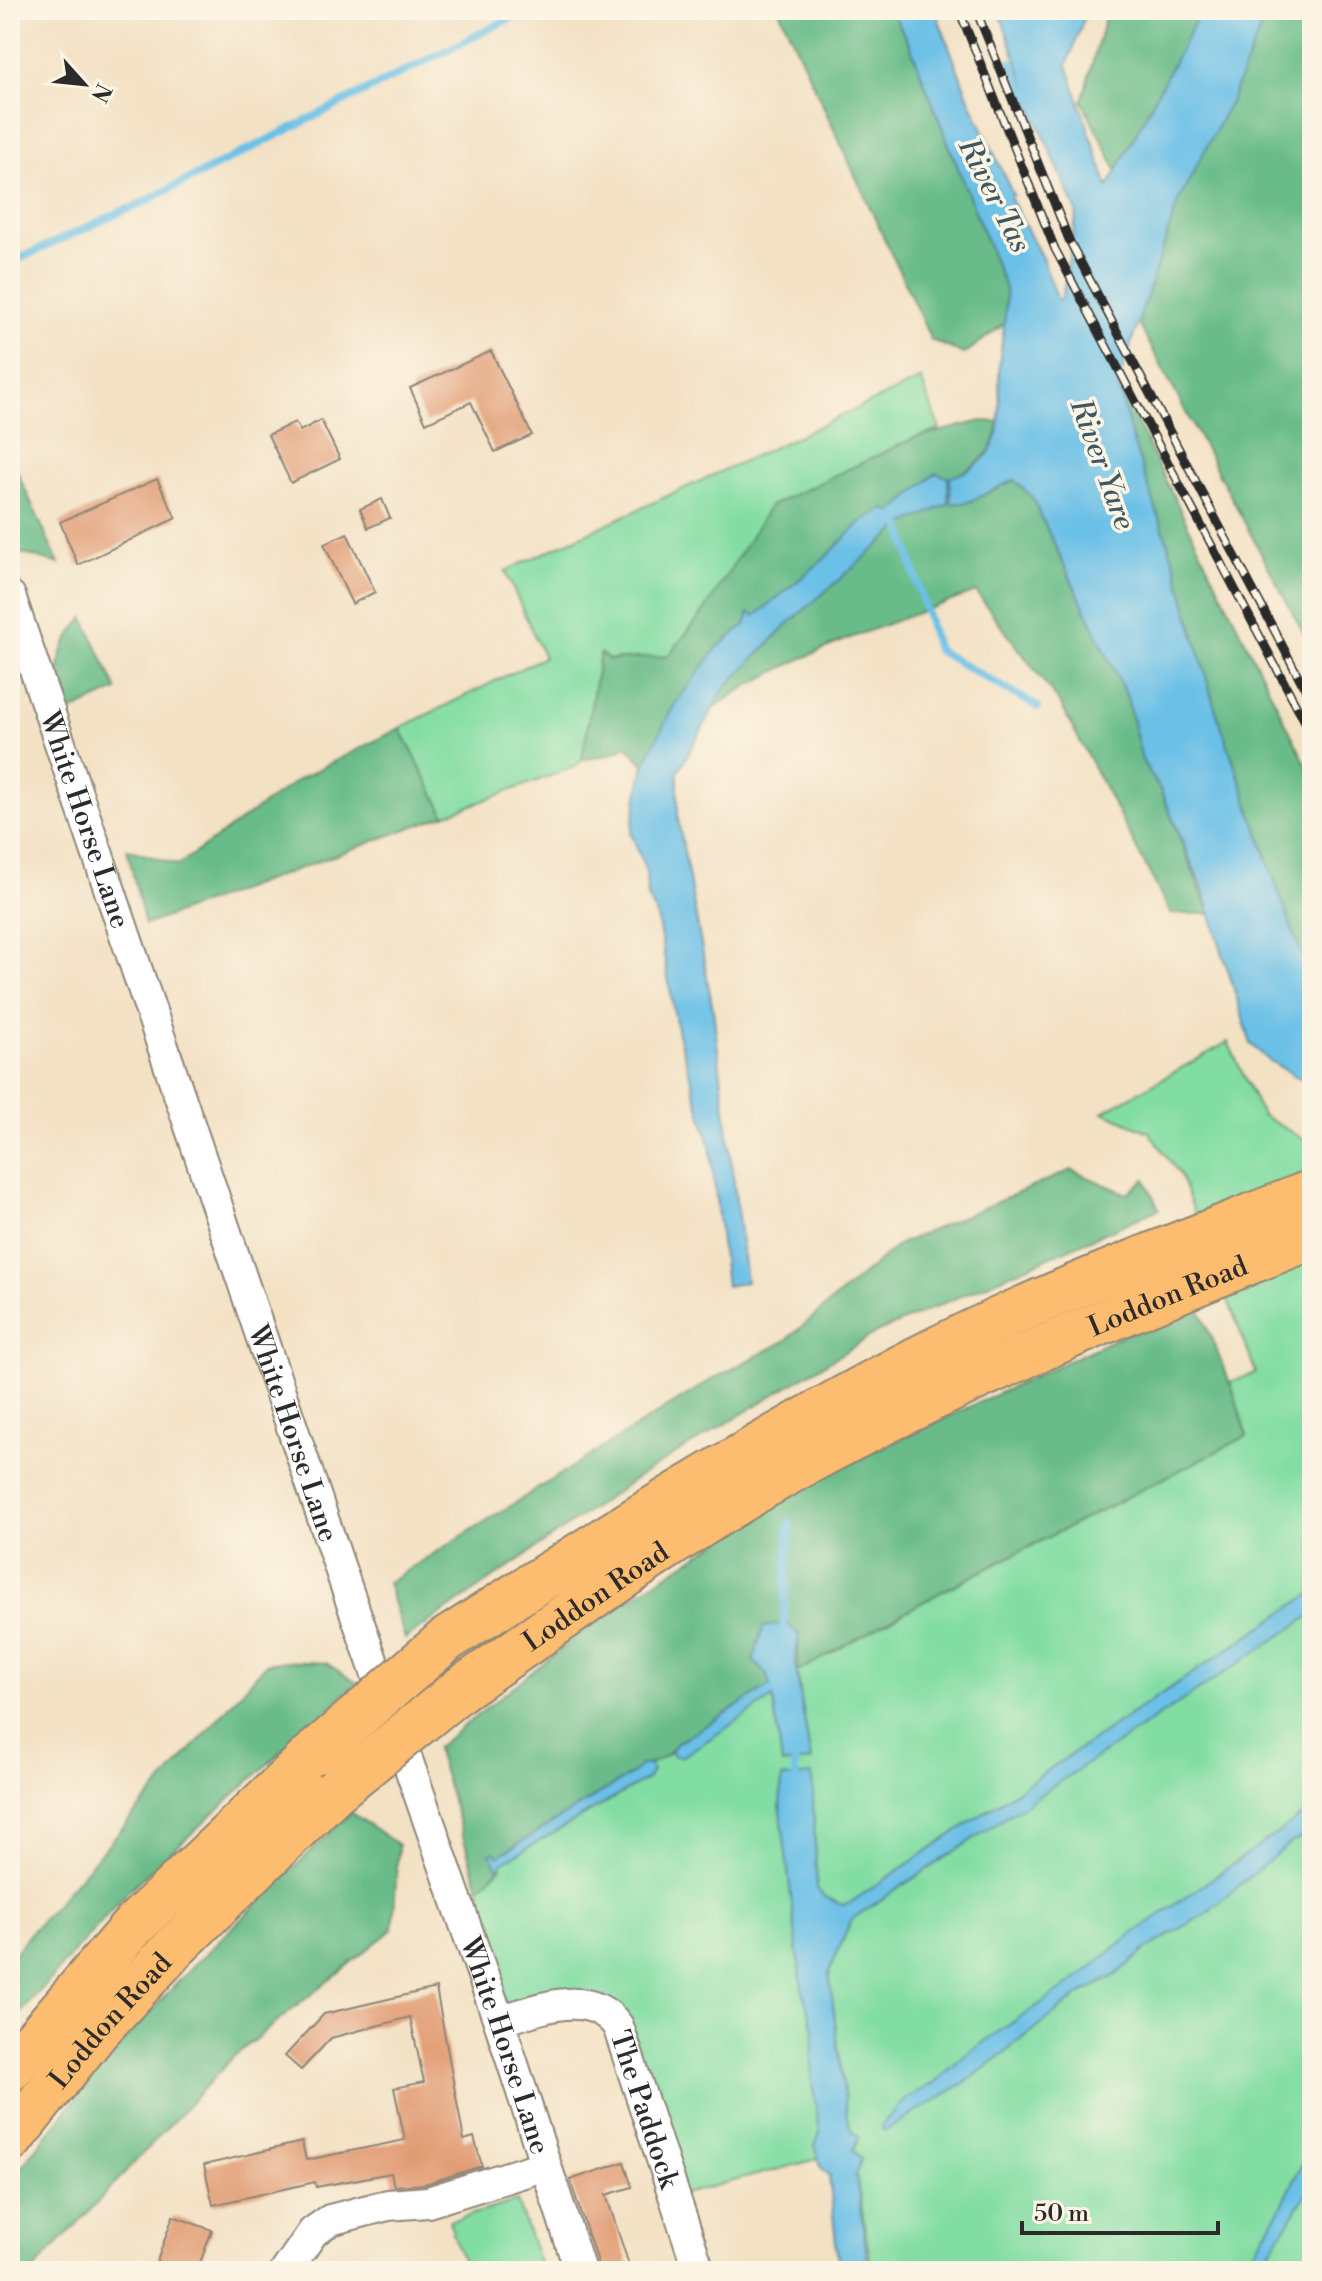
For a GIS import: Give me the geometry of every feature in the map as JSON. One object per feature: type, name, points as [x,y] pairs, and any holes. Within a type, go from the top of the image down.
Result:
[{"type":"highway","name":"Loddon Road","points":[[10,2069],[134,1925],[317,1751],[446,1640],[631,1520],[750,1448],[918,1359],[1097,1277],[1312,1192]]},
{"type":"highway","name":"Loddon Road","points":[[10,2140],[97,2031],[146,1978],[333,1793],[462,1688],[681,1539],[800,1466],[937,1395],[1117,1315],[1312,1237]]},
{"type":"street","name":"White Horse Lane","points":[[10,596],[348,1592],[499,2021],[543,2166],[580,2271]]},
{"type":"street","name":"The Paddock","points":[[499,2021],[575,2003],[594,2005],[608,2013],[618,2026],[699,2271]]},
{"type":"street","points":[[286,2271],[313,2232],[330,2220],[388,2205],[428,2202],[543,2166]]},
{"type":"green space","points":[[779,10],[891,10],[910,45],[1005,288],[1007,322],[964,354],[931,340]]},
{"type":"green space","points":[[1107,10],[1312,10],[1312,649],[1139,324],[1152,262],[1133,202],[1082,101]]},
{"type":"green space","points":[[921,379],[940,430],[914,438],[703,613],[668,657],[609,660],[600,654],[582,760],[577,766],[445,815],[400,728],[544,657],[505,571]]},
{"type":"green space","points":[[1118,384],[1312,776],[1312,977],[1291,927],[1213,702],[1175,564],[1132,439]]},
{"type":"green space","points":[[982,421],[999,422],[991,449],[974,466],[957,476],[969,502],[1014,480],[1032,497],[1127,697],[1142,760],[1161,791],[1210,914],[1171,914],[1061,705],[976,592],[860,634],[775,671],[720,704],[644,764],[627,746],[608,755],[582,760],[600,653],[609,660],[668,656],[703,613],[770,506],[914,438]]},
{"type":"green space","points":[[10,456],[59,564],[10,550]]},
{"type":"green space","points":[[84,618],[117,690],[65,714],[59,674],[62,652]]},
{"type":"green space","points":[[400,728],[445,815],[145,925],[127,849],[178,865],[299,779]]},
{"type":"green space","points":[[1228,1042],[1262,1115],[1312,1144],[1312,2271],[872,2271],[852,2150],[680,2195],[621,2014],[509,2013],[483,1949],[483,1901],[479,1888],[502,1867],[501,1863],[648,1778],[649,1765],[671,1752],[683,1755],[773,1697],[811,1761],[797,1672],[941,1592],[1247,1436],[1230,1382],[1256,1373],[1180,1175],[1149,1132],[1103,1112]]},
{"type":"green space","points":[[1071,1170],[1127,1194],[1145,1179],[1159,1209],[876,1333],[641,1475],[405,1639],[387,1583],[711,1380],[785,1341],[899,1244]]},
{"type":"green space","points":[[1196,1301],[1234,1393],[1247,1436],[941,1592],[797,1672],[799,1635],[767,1674],[771,1686],[675,1744],[660,1759],[640,1765],[635,1772],[498,1856],[495,1851],[491,1853],[499,1869],[479,1888],[436,1748],[601,1617],[819,1477]]},
{"type":"green space","points":[[286,1661],[326,1663],[357,1683],[127,1892],[10,2025],[10,1960],[27,1937],[266,1664]]},
{"type":"green space","points":[[351,1812],[398,1845],[393,1929],[233,2057],[33,2271],[10,2271],[10,2181],[115,2050],[193,1966]]},
{"type":"green space","points":[[517,2201],[542,2271],[466,2271],[449,2221]]},
{"type":"water","points":[[891,10],[935,10],[970,101],[1013,195],[1010,197],[1042,258],[1058,300],[1062,298],[1077,212],[1028,100],[999,10],[1087,10],[1067,65],[1108,187],[1201,10],[1268,10],[1231,100],[1178,202],[1118,384],[1132,439],[1175,564],[1213,702],[1291,927],[1312,977],[1312,1086],[1267,1059],[1251,1044],[1203,890],[1161,791],[1142,760],[1127,697],[1032,497],[1014,480],[968,502],[951,504],[950,477],[973,467],[985,457],[998,432],[1005,288],[910,45]]},
{"type":"water","points":[[936,473],[948,477],[948,504],[901,526],[788,624],[724,689],[678,772],[678,819],[713,1010],[746,1282],[726,1286],[710,1144],[678,1034],[657,916],[647,894],[646,871],[631,833],[644,764],[673,707],[717,648],[745,625],[749,613],[755,616],[823,560],[861,522],[883,509],[892,512]]},
{"type":"water","points":[[1312,1593],[1312,1615],[852,1919],[829,1972],[847,2117],[852,2131],[859,2137],[853,2150],[861,2159],[856,2176],[869,2271],[839,2271],[829,2175],[821,2168],[815,2145],[820,2132],[811,2074],[814,2030],[802,1988],[780,1805],[782,1778],[812,1775],[817,1888],[823,1896],[842,1905],[848,1904]]},
{"type":"water","points":[[787,1623],[799,1635],[795,1663],[811,1761],[782,1764],[773,1698],[683,1756],[674,1756],[671,1752],[676,1744],[770,1686],[767,1674],[753,1661],[763,1627]]},
{"type":"water","points":[[640,1765],[649,1765],[652,1770],[648,1778],[502,1863],[499,1869],[490,1853],[495,1851],[498,1856],[635,1772]]},
{"type":"water","points":[[1312,1809],[1312,1832],[1289,1844],[1205,1914],[1145,1950],[1116,1975],[1079,1995],[972,2078],[885,2131],[882,2129],[884,2122],[907,2098],[934,2083],[969,2052],[1080,1977],[1124,1940]]},
{"type":"water","points":[[1312,2143],[1310,2188],[1257,2271],[1241,2271],[1281,2208]]},
{"type":"building","points":[[491,351],[532,435],[495,452],[471,402],[426,423],[410,388]]},
{"type":"building","points":[[321,420],[340,459],[291,483],[268,435],[295,422],[300,431]]},
{"type":"building","points":[[157,479],[176,518],[78,565],[60,522]]},
{"type":"building","points":[[382,499],[390,518],[368,528],[360,509]]},
{"type":"building","points":[[347,533],[375,592],[352,604],[324,544]]},
{"type":"building","points":[[436,1988],[464,2140],[474,2137],[482,2166],[425,2184],[394,2186],[391,2173],[316,2187],[315,2182],[213,2205],[204,2165],[302,2142],[306,2160],[405,2140],[394,2088],[424,2082],[410,2017],[331,2038],[301,2070],[285,2056],[324,2014]]},
{"type":"building","points":[[624,2162],[632,2187],[606,2195],[631,2271],[600,2271],[570,2180]]},
{"type":"building","points":[[173,2216],[212,2230],[197,2271],[175,2271],[156,2264]]},
{"type":"waterway","points":[[130,209],[527,10]]},
{"type":"waterway","points":[[1011,62],[1028,100]]},
{"type":"waterway","points":[[10,263],[127,209]]},
{"type":"waterway","points":[[901,526],[937,650],[1038,707]]},
{"type":"waterway","points":[[783,1632],[790,1522]]},
{"type":"waterway","points":[[794,1754],[796,1784]]},
{"type":"railway","points":[[959,10],[1055,249],[1312,735]]},
{"type":"railway","points":[[976,10],[1070,242],[1312,702]]},
{"type":"water label","name":"River Tas","points":[[995,195]]},
{"type":"water label","name":"River Yare","points":[[1103,464]]}]
